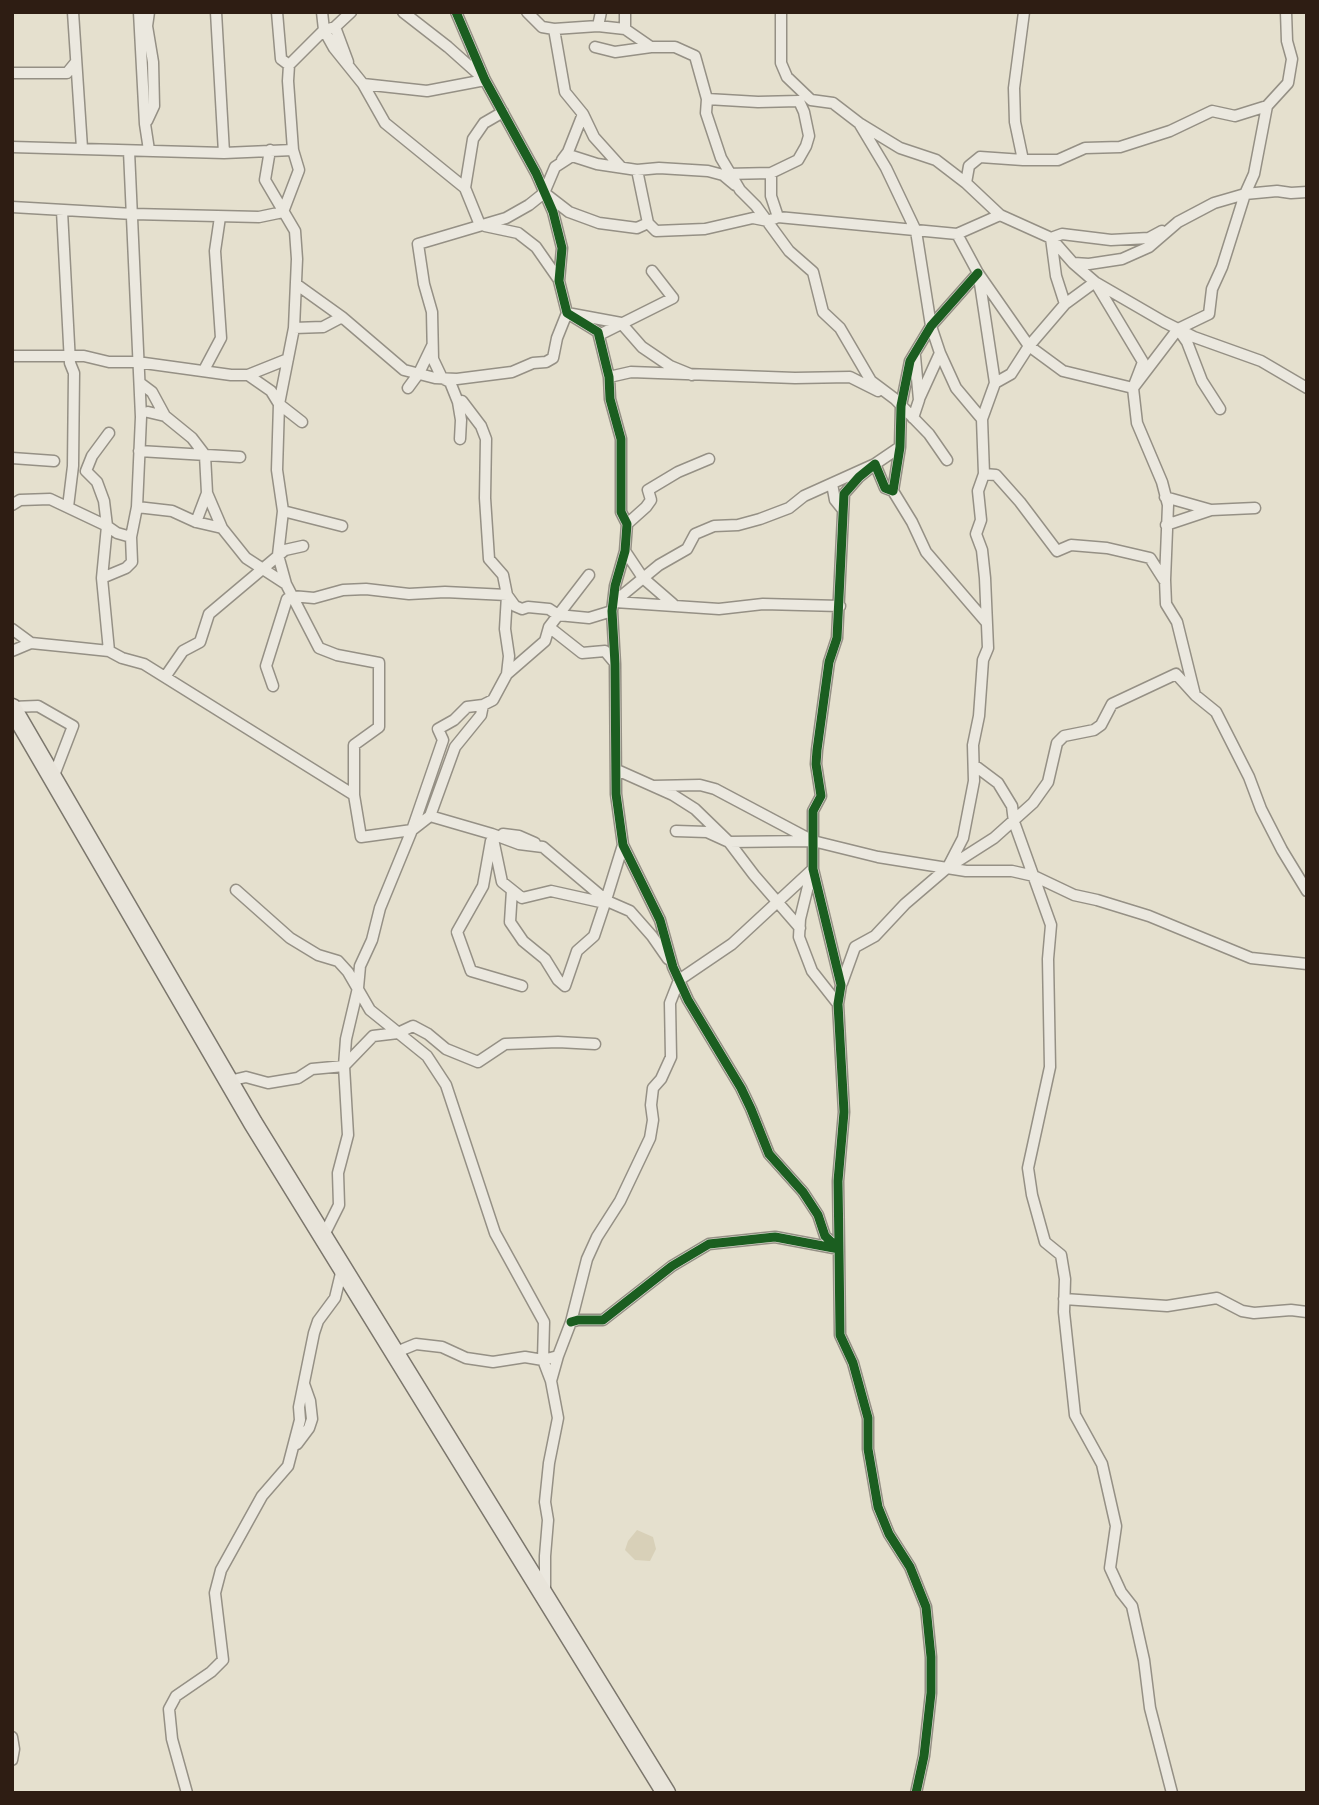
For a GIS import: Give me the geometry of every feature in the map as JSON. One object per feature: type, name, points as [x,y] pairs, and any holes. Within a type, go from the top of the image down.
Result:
[{"type":"highway","points":[[12,708],[323,1238],[666,1793]]},
{"type":"street","points":[[73,12],[82,148]]},
{"type":"street","points":[[139,12],[145,124],[149,149]]},
{"type":"street","points":[[145,124],[154,106],[153,62],[147,26],[149,12]]},
{"type":"street","points":[[216,12],[224,153]]},
{"type":"street","points":[[277,12],[281,60],[289,65]]},
{"type":"street","points":[[322,12],[330,29],[334,48],[363,84],[385,123],[465,188],[480,225]]},
{"type":"street","points":[[283,212],[299,170],[293,150],[289,65],[351,12]]},
{"type":"street","points":[[403,12],[485,80]]},
{"type":"street","points":[[296,284],[342,317],[404,370],[442,378],[481,377],[512,372],[553,358],[557,338],[567,313],[559,281],[562,248],[556,220],[536,173],[485,80],[456,12]]},
{"type":"street","points":[[527,12],[542,27],[554,29],[597,26],[625,29],[651,47]]},
{"type":"street","points":[[597,26],[601,12]]},
{"type":"street","points":[[625,12],[625,29]]},
{"type":"street","points":[[781,12],[781,64],[787,77],[811,100]]},
{"type":"street","points":[[1023,160],[1015,122],[1014,88],[1024,12]]},
{"type":"street","points":[[1133,388],[1178,328],[1209,314],[1212,289],[1254,174],[1267,106],[1287,83],[1292,60],[1287,40],[1286,12]]},
{"type":"street","points":[[554,29],[565,92],[583,114],[594,137],[621,167]]},
{"type":"street","points":[[595,47],[615,52],[675,47],[695,56],[707,99],[706,113],[727,174],[740,190],[773,219]]},
{"type":"street","points":[[12,73],[67,73],[76,62]]},
{"type":"street","points":[[363,84],[427,91],[485,80]]},
{"type":"street","points":[[707,99],[758,102],[811,100],[833,103],[859,123],[900,148],[936,160],[966,183],[1000,215],[1051,238],[1073,263],[1095,282],[1194,337],[1261,361],[1307,388]]},
{"type":"street","points":[[555,167],[572,156],[597,164],[638,170],[659,168],[727,174],[771,173],[798,160],[806,146],[809,136],[799,101]]},
{"type":"street","points":[[966,183],[969,166],[980,157],[1058,160],[1085,148],[1121,147],[1170,131],[1212,111],[1236,116],[1267,106]]},
{"type":"street","points":[[465,188],[473,139],[484,123],[503,112]]},
{"type":"street","points":[[460,439],[458,402],[450,382],[442,378],[433,359],[432,312],[424,284],[418,244],[506,218],[544,193],[555,167],[568,152],[583,114]]},
{"type":"street","points":[[859,123],[886,168],[916,231],[931,326],[940,353],[956,388],[982,419]]},
{"type":"street","points":[[12,147],[224,153],[293,150]]},
{"type":"street","points":[[270,150],[265,180],[295,231],[294,328],[279,404],[277,470],[283,511],[278,555],[286,584],[318,648],[337,655],[379,663],[379,727],[354,745],[354,795],[361,837],[412,830],[430,816],[455,747],[481,715],[483,705]]},
{"type":"street","points":[[102,578],[126,568],[132,562],[131,537],[144,414],[137,362],[129,151]]},
{"type":"street","points":[[638,170],[648,223],[656,231],[664,232],[717,227],[753,218],[957,234],[1000,215]]},
{"type":"street","points":[[771,173],[773,219],[779,240],[813,272],[823,312],[840,328],[872,381],[929,434],[947,460]]},
{"type":"street","points":[[1051,238],[1062,234],[1111,240],[1149,238],[1214,203],[1245,194],[1307,192]]},
{"type":"street","points":[[544,193],[569,212],[599,223],[637,228],[648,223]]},
{"type":"street","points":[[13,207],[133,214],[259,217],[283,212]]},
{"type":"street","points":[[62,211],[70,363],[74,373],[74,444],[68,507]]},
{"type":"street","points":[[204,370],[221,338],[215,251],[220,216]]},
{"type":"street","points":[[1073,263],[1089,264],[1122,259],[1149,247],[1178,222]]},
{"type":"street","points":[[480,225],[519,233],[536,247],[559,281]]},
{"type":"street","points":[[957,234],[978,273],[1030,346],[1063,371],[1133,388]]},
{"type":"street","points":[[1051,238],[1057,283],[1065,304]]},
{"type":"street","points":[[599,335],[673,298],[652,271]]},
{"type":"street","points":[[978,273],[931,326],[910,361],[901,406],[900,447],[893,491],[926,552],[987,624]]},
{"type":"street","points":[[947,868],[963,838],[974,781],[974,745],[984,660],[988,648],[982,550],[976,534],[981,520],[978,491],[984,474],[982,419],[995,383],[978,273]]},
{"type":"street","points":[[995,383],[1011,374],[1065,304],[1095,282]]},
{"type":"street","points":[[1095,282],[1143,362],[1133,388],[1137,422],[1162,482],[1168,505],[1166,604],[1177,622],[1195,695]]},
{"type":"street","points":[[567,313],[621,323],[642,347],[670,366],[692,375]]},
{"type":"street","points":[[567,313],[598,332],[609,377],[610,399],[621,439],[621,512],[627,524],[625,551],[615,586],[613,606],[616,794],[623,845],[660,920],[673,967],[688,1000],[751,1109],[769,1154],[803,1192],[818,1215],[825,1236],[839,1249]]},
{"type":"street","points":[[294,328],[323,327],[342,317]]},
{"type":"street","points":[[1178,328],[1187,342],[1202,381],[1220,409]]},
{"type":"street","points":[[404,370],[408,388],[419,373],[434,342]]},
{"type":"street","points":[[913,418],[940,353]]},
{"type":"street","points":[[915,354],[919,400]]},
{"type":"street","points":[[12,356],[84,356],[110,362],[137,362],[231,375],[248,375],[288,359]]},
{"type":"street","points":[[609,377],[631,372],[850,377],[885,393]]},
{"type":"street","points":[[248,375],[271,391],[279,404],[302,422]]},
{"type":"street","points":[[140,383],[152,392],[165,416],[192,438],[205,455],[207,493],[222,528],[246,558],[286,584]]},
{"type":"street","points":[[458,402],[462,401],[481,426],[486,439],[485,498],[489,559],[503,575],[507,595],[507,674]]},
{"type":"street","points":[[144,414],[157,404]]},
{"type":"street","points":[[144,414],[165,416]]},
{"type":"street","points":[[109,433],[92,456],[86,471],[97,482],[104,501],[107,527],[102,578],[109,651]]},
{"type":"street","points":[[841,985],[813,869],[813,811],[821,796],[816,764],[817,750],[829,662],[838,638],[844,494],[859,477],[900,447]]},
{"type":"street","points":[[139,451],[240,457]]},
{"type":"street","points":[[12,458],[54,461]]},
{"type":"street","points":[[627,524],[651,500],[648,490],[678,472],[709,459]]},
{"type":"street","points":[[507,595],[515,606],[522,609],[549,609],[558,615],[589,618],[613,606],[659,565],[687,549],[695,534],[714,526],[738,525],[760,519],[789,508],[804,496],[875,464]]},
{"type":"street","points":[[875,464],[885,488],[893,491]]},
{"type":"street","points":[[984,474],[996,475],[1057,551],[1071,545],[1107,548],[1150,558],[1165,580]]},
{"type":"street","points":[[832,484],[835,500],[843,510]]},
{"type":"street","points":[[196,522],[207,493]]},
{"type":"street","points":[[1165,497],[1211,510]]},
{"type":"street","points":[[12,505],[20,500],[50,499],[117,533],[131,537]]},
{"type":"street","points":[[136,507],[172,511],[196,522],[222,528]]},
{"type":"street","points":[[1166,525],[1211,510],[1255,508]]},
{"type":"street","points":[[283,511],[342,526]]},
{"type":"street","points":[[165,677],[183,651],[200,642],[209,614],[278,555],[285,550],[303,546]]},
{"type":"street","points":[[625,551],[643,578],[674,604]]},
{"type":"street","points":[[323,1238],[340,1205],[338,1173],[348,1135],[344,1066],[346,1039],[358,988],[360,966],[372,940],[380,908],[412,830],[443,740],[438,729],[454,720],[467,707],[492,701],[507,674],[545,640],[549,627],[589,575]]},
{"type":"street","points":[[274,686],[266,666],[286,599],[292,596],[314,598],[343,590],[366,589],[409,594],[445,592],[507,595]]},
{"type":"street","points":[[613,606],[674,604],[719,609],[763,604],[840,606]]},
{"type":"street","points":[[549,627],[582,653],[605,651],[615,664]]},
{"type":"street","points":[[12,629],[31,643]]},
{"type":"street","points":[[12,651],[31,643],[109,651],[144,664],[354,795]]},
{"type":"street","points":[[916,1793],[924,1756],[931,1693],[926,1607],[910,1567],[889,1534],[878,1507],[868,1449],[868,1419],[853,1363],[840,1335],[842,1287],[838,1181],[844,1112],[838,1004],[841,985],[855,947],[875,936],[905,904],[947,868],[1014,822],[1033,803],[1048,782],[1057,743],[1064,736],[1094,730],[1101,725],[1112,704],[1176,674],[1195,695],[1216,712],[1249,777],[1261,809],[1307,891]]},
{"type":"street","points":[[12,708],[38,706],[74,726],[54,778]]},
{"type":"street","points":[[974,765],[998,783],[1012,806],[1014,822],[1051,925],[1048,959],[1050,1067],[1028,1168],[1032,1195],[1045,1242],[1061,1255],[1075,1415],[1102,1464],[1116,1526],[1110,1568],[1121,1592],[1132,1606],[1144,1660],[1150,1708],[1172,1793]]},
{"type":"street","points":[[617,770],[695,809],[729,842],[800,928]]},
{"type":"street","points":[[653,786],[700,785],[715,789],[813,841],[878,857],[947,868],[966,871],[1012,871],[1034,876],[1074,895],[1149,916],[1251,958],[1307,964]]},
{"type":"street","points":[[430,816],[492,834],[519,835],[543,847],[606,902]]},
{"type":"street","points":[[676,831],[707,832],[729,842],[813,841]]},
{"type":"street","points":[[492,834],[502,882],[522,898],[551,891],[606,902],[630,911],[652,936],[673,967]]},
{"type":"street","points":[[492,834],[483,886],[457,932],[471,971],[522,986]]},
{"type":"street","points":[[512,890],[510,922],[523,941],[545,959],[565,986],[577,951],[594,936],[623,845]]},
{"type":"street","points":[[551,1381],[571,1322],[587,1259],[597,1237],[620,1201],[650,1138],[653,1088],[661,1079],[671,1057],[670,1003],[679,980],[732,944],[813,869]]},
{"type":"street","points":[[813,869],[800,919],[799,937],[813,971],[838,1004]]},
{"type":"street","points":[[236,890],[290,938],[318,955],[338,961],[348,972],[370,1010],[427,1056],[446,1086],[495,1233],[544,1322],[543,1360],[551,1381],[558,1418],[545,1502],[548,1520],[545,1596]]},
{"type":"street","points":[[229,1081],[246,1077],[268,1083],[298,1078],[312,1069],[344,1066],[373,1036],[398,1033],[413,1026],[446,1049],[478,1062],[505,1045],[558,1042],[595,1044]]},
{"type":"street","points":[[571,1322],[603,1320],[672,1266],[709,1244],[775,1237],[839,1249]]},
{"type":"street","points":[[187,1793],[172,1740],[169,1709],[176,1696],[211,1672],[223,1660],[215,1593],[221,1570],[262,1496],[288,1466],[314,1333],[318,1321],[335,1298],[342,1269]]},
{"type":"street","points":[[1064,1299],[1167,1306],[1217,1298],[1242,1311],[1254,1313],[1291,1310],[1307,1312]]},
{"type":"street","points":[[394,1353],[416,1344],[442,1347],[466,1358],[493,1362],[525,1357],[543,1360],[558,1356]]},
{"type":"street","points":[[12,1737],[15,1749],[12,1760]]},
{"type":"shaded area","points":[[637,1530],[653,1537],[656,1549],[650,1561],[635,1560],[625,1550]]},
{"type":"cycle path","points":[[456,12],[485,80],[536,173],[553,212],[562,248],[559,281],[567,313],[598,332],[609,377],[610,399],[621,439],[621,512],[627,524],[625,551],[615,586],[612,611],[616,794],[623,845],[660,920],[673,967],[688,1000],[741,1088],[769,1154],[803,1192],[818,1215],[825,1236],[839,1249],[840,1335],[853,1363],[868,1418],[868,1449],[878,1507],[889,1534],[910,1567],[926,1607],[931,1693],[924,1756],[916,1793]]},
{"type":"cycle path","points":[[571,1322],[603,1320],[672,1266],[709,1244],[775,1237],[839,1249],[838,1181],[844,1112],[838,1004],[841,985],[813,869],[813,811],[821,796],[816,764],[817,750],[829,662],[837,638],[844,494],[875,464],[885,488],[893,491],[900,447],[901,406],[910,361],[931,326],[978,273]]}]
